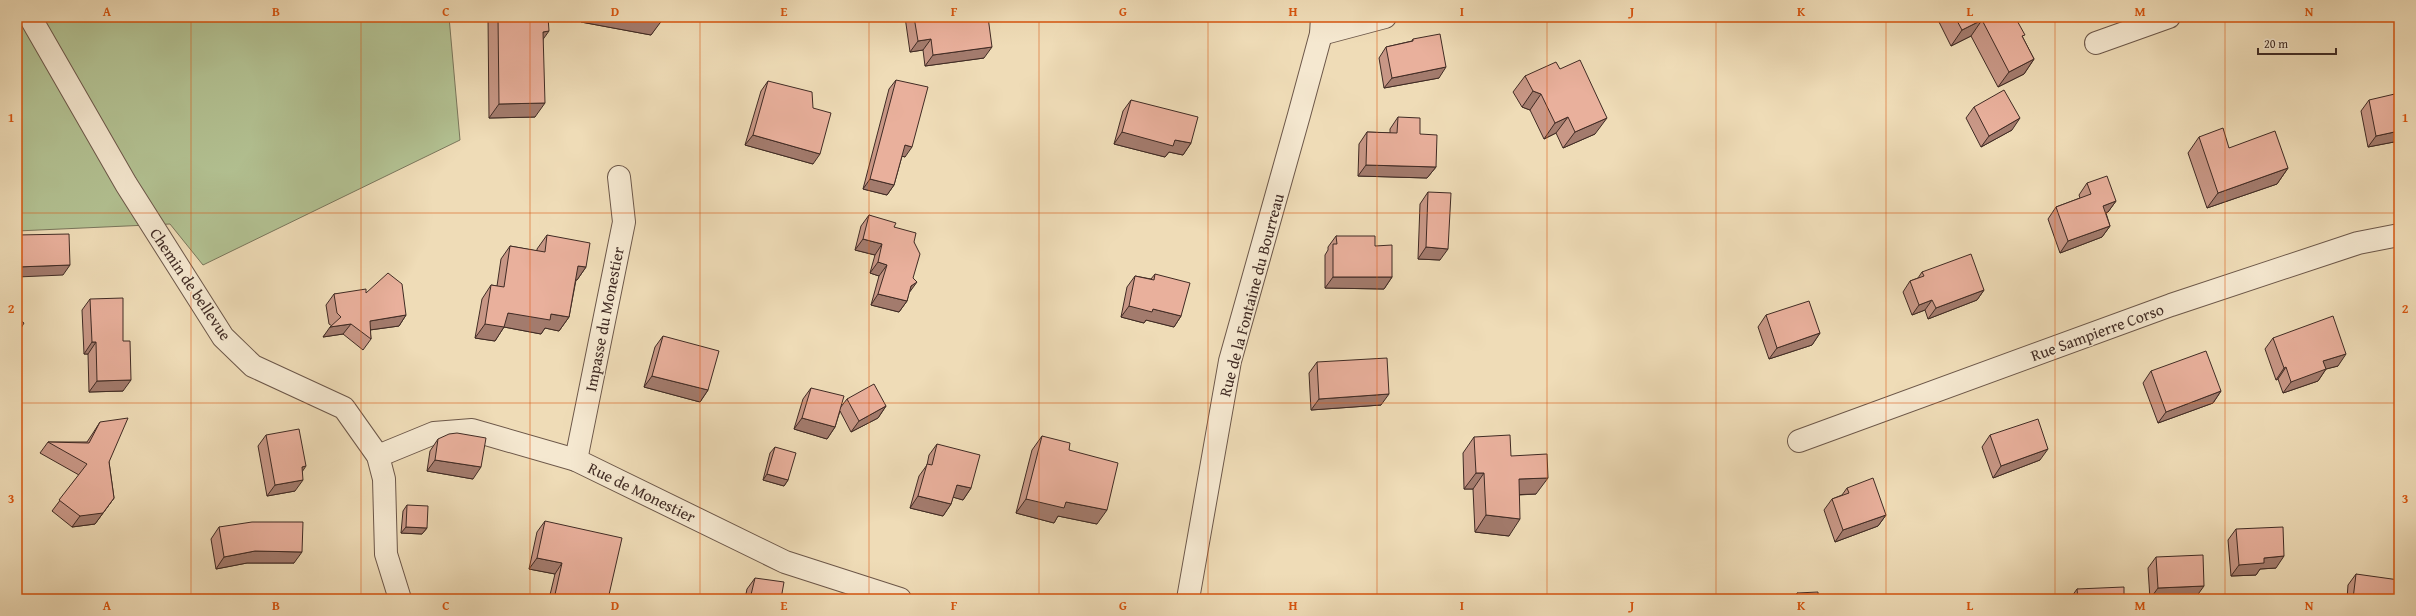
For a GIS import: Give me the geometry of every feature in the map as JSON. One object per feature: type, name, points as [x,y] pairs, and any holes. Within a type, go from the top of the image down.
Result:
[{"type":"street","name":"Chemin de bellevue","points":[[30,17],[126,184],[223,337],[253,366],[344,408],[378,456],[384,479],[386,554],[400,599]]},
{"type":"street","points":[[1322,26],[1385,17]]},
{"type":"street","points":[[2096,43],[2169,17]]},
{"type":"street","name":"Rue de la Fontaine du Bourreau","points":[[1188,599],[1230,361],[1322,26]]},
{"type":"street","name":"Impasse du Monestier","points":[[576,460],[624,222],[619,177]]},
{"type":"street","name":"Rue Sampierre Corso","points":[[1799,441],[2171,305],[2358,243],[2399,235]]},
{"type":"street","name":"Rue de Monestier","points":[[378,456],[434,432],[472,430],[576,460],[785,562],[900,599]]},
{"type":"green space","points":[[17,17],[449,17],[460,140],[203,265],[170,224],[17,231]]},
{"type":"building","points":[[498,17],[548,17],[549,31],[543,32],[545,103],[499,104]]},
{"type":"building","points":[[914,17],[988,17],[992,47],[933,55],[931,39],[918,41]]},
{"type":"building","points":[[1955,17],[2015,17],[2025,35],[2022,36],[2034,59],[2009,72],[1982,20],[1962,30]]},
{"type":"building","points":[[1440,34],[1446,67],[1392,78],[1386,47],[1413,41],[1413,39]]},
{"type":"building","points":[[1580,60],[1607,118],[1575,132],[1568,117],[1555,123],[1541,94],[1533,91],[1525,76],[1556,62],[1560,69]]},
{"type":"building","points":[[896,80],[928,87],[912,147],[905,145],[894,185],[870,179]]},
{"type":"building","points":[[768,81],[812,92],[813,108],[831,113],[820,154],[753,135]]},
{"type":"building","points":[[2004,90],[2020,118],[1989,136],[1974,107]]},
{"type":"building","points":[[2399,93],[2399,131],[2376,136],[2369,100]]},
{"type":"building","points":[[1131,100],[1198,117],[1191,143],[1175,140],[1173,146],[1122,132]]},
{"type":"building","points":[[1398,117],[1420,118],[1420,134],[1437,135],[1436,167],[1366,165],[1367,132],[1397,133]]},
{"type":"building","points":[[2223,128],[2229,148],[2275,131],[2288,168],[2218,193],[2199,137]]},
{"type":"building","points":[[2107,176],[2116,201],[2103,206],[2110,226],[2068,241],[2056,207],[2091,194],[2087,183]]},
{"type":"building","points":[[1428,192],[1451,193],[1448,249],[1426,247]]},
{"type":"building","points":[[869,215],[896,223],[894,227],[916,233],[914,242],[920,254],[913,278],[917,282],[911,286],[907,301],[878,294],[887,265],[878,262],[882,244],[863,239]]},
{"type":"building","points":[[69,234],[70,265],[17,267],[17,235]]},
{"type":"building","points":[[547,235],[590,243],[586,267],[578,266],[569,317],[551,314],[550,320],[508,313],[504,327],[485,324],[491,285],[504,287],[510,246],[545,252]]},
{"type":"building","points":[[1336,236],[1375,236],[1375,246],[1392,245],[1392,277],[1333,277],[1333,244],[1337,244]]},
{"type":"building","points":[[1971,254],[1984,290],[1936,308],[1932,300],[1919,305],[1910,281],[1924,276],[1922,272]]},
{"type":"building","points":[[388,273],[402,284],[406,315],[370,321],[371,339],[351,324],[330,327],[341,317],[337,313],[334,294],[366,289],[366,293]]},
{"type":"building","points":[[1155,274],[1190,283],[1181,316],[1153,309],[1152,312],[1129,306],[1135,276],[1154,280]]},
{"type":"building","points":[[123,298],[123,341],[130,341],[131,380],[97,381],[96,342],[92,342],[90,299]]},
{"type":"building","points":[[1809,301],[1820,333],[1777,348],[1766,315]]},
{"type":"building","points":[[2333,316],[2346,354],[2323,361],[2326,369],[2291,382],[2273,338]]},
{"type":"building","points":[[17,318],[24,323],[17,335]]},
{"type":"building","points":[[663,336],[719,351],[708,390],[652,376]]},
{"type":"building","points":[[2206,351],[2221,391],[2166,412],[2151,371]]},
{"type":"building","points":[[1387,358],[1389,394],[1319,399],[1317,362]]},
{"type":"building","points":[[874,384],[886,406],[859,421],[847,399]]},
{"type":"building","points":[[811,388],[844,396],[835,427],[802,418]]},
{"type":"building","points":[[128,418],[109,462],[114,498],[103,513],[80,516],[59,500],[87,464],[48,442],[89,443],[100,422]]},
{"type":"building","points":[[2038,419],[2048,449],[2001,466],[1990,435]]},
{"type":"building","points":[[299,429],[306,466],[302,467],[303,480],[275,485],[266,435]]},
{"type":"building","points":[[457,433],[486,438],[481,467],[435,460],[438,439],[449,434]]},
{"type":"building","points":[[1510,435],[1511,456],[1547,454],[1548,478],[1519,479],[1520,519],[1486,515],[1484,473],[1476,473],[1474,437]]},
{"type":"building","points":[[1042,436],[1070,443],[1069,450],[1118,463],[1107,510],[1066,502],[1064,508],[1026,499]]},
{"type":"building","points":[[937,444],[980,455],[971,488],[957,485],[951,504],[918,496],[927,464],[932,465]]},
{"type":"building","points":[[775,447],[796,453],[788,480],[767,474]]},
{"type":"building","points":[[1873,478],[1886,515],[1843,530],[1832,499],[1849,493],[1847,488]]},
{"type":"building","points":[[407,505],[428,506],[427,528],[406,527]]},
{"type":"building","points":[[545,521],[622,538],[608,599],[554,599],[562,563],[537,558]]},
{"type":"building","points":[[252,522],[303,522],[302,552],[255,551],[224,557],[219,527]]},
{"type":"building","points":[[2283,527],[2284,556],[2264,558],[2264,563],[2239,565],[2236,529]]},
{"type":"building","points":[[2203,555],[2204,586],[2158,588],[2156,557]]},
{"type":"building","points":[[2356,574],[2399,580],[2399,599],[2353,599]]},
{"type":"building","points":[[755,578],[784,582],[781,599],[750,599]]},
{"type":"building","points":[[2124,587],[2124,599],[2078,599],[2077,589]]},
{"type":"building","points":[[1818,592],[1818,599],[1798,599],[1797,593]]}]
